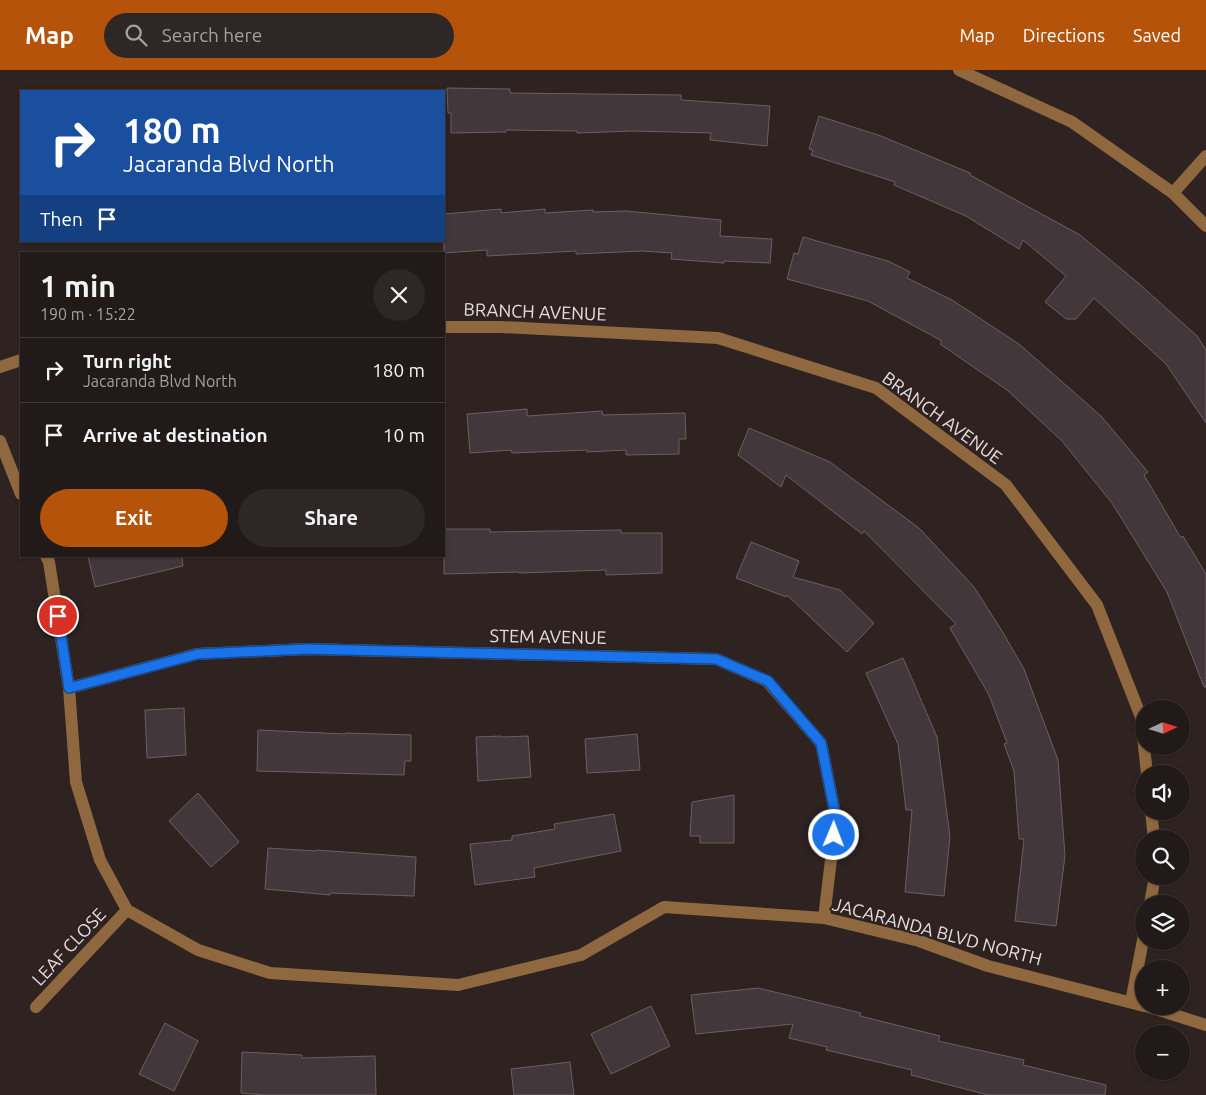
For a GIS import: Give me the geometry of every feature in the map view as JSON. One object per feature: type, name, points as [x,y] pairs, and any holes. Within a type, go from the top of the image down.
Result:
[{"type":"street","points":[[959,70],[1072,122],[1173,193],[1206,226]]},
{"type":"street","points":[[1173,193],[1206,156]]},
{"type":"street","name":"BRANCH AVENUE","points":[[445,327],[501,327],[718,338],[876,388],[1006,485],[1097,605],[1135,702]]},
{"type":"street","points":[[0,367],[20,360]]},
{"type":"street","points":[[0,441],[20,491]]},
{"type":"street","points":[[46,557],[49,562],[69,688],[76,782],[100,860],[126,910]]},
{"type":"street","name":"STEM AVENUE","points":[[69,688],[198,654],[307,649],[716,659],[768,681],[821,743],[836,818],[824,918]]},
{"type":"street","name":"JACARANDA BLVD NORTH","points":[[126,910],[198,950],[270,973],[458,985],[581,955],[664,906],[824,918],[919,942],[988,966],[1135,1004]]},
{"type":"street","name":"LEAF CLOSE","points":[[36,1007],[126,910]]},
{"type":"street","name":"JACARANDA BLVD NORTH","points":[[1173,1015],[1206,1025]]},
{"type":"building","points":[[447,88],[510,89],[510,93],[681,95],[681,100],[770,106],[767,146],[710,140],[711,133],[633,131],[577,133],[577,131],[506,130],[506,132],[451,133],[451,113],[448,113]]},
{"type":"building","points":[[819,116],[881,136],[970,173],[970,175],[1080,235],[1137,282],[1197,336],[1206,350],[1206,423],[1166,364],[1094,298],[1076,319],[1066,319],[1045,302],[1066,276],[1023,240],[1019,249],[966,216],[894,185],[895,182],[811,155],[813,150],[809,149]]},
{"type":"building","points":[[501,209],[501,213],[545,209],[545,213],[593,210],[593,212],[626,211],[721,220],[720,236],[772,239],[770,263],[724,261],[724,263],[671,259],[672,253],[642,251],[576,254],[576,251],[487,256],[487,250],[445,253],[445,214]]},
{"type":"building","points":[[803,237],[888,261],[910,272],[907,278],[952,300],[1019,344],[1101,416],[1148,472],[1144,475],[1181,538],[1183,536],[1206,574],[1206,687],[1204,687],[1167,592],[1112,503],[1062,441],[1007,390],[940,344],[942,341],[868,301],[787,279],[794,253],[798,254]]},
{"type":"building","points":[[527,409],[527,416],[602,411],[603,415],[685,413],[686,439],[679,439],[679,454],[626,455],[626,450],[512,453],[511,450],[470,453],[467,414]]},
{"type":"building","points":[[749,428],[830,462],[919,528],[974,587],[1002,631],[1024,669],[1058,760],[1065,856],[1056,926],[1015,921],[1024,839],[1019,839],[1014,771],[1004,744],[1007,743],[989,695],[950,628],[956,624],[864,531],[862,534],[786,475],[781,487],[738,455]]},
{"type":"building","points":[[445,529],[490,529],[490,532],[621,530],[621,533],[662,533],[662,573],[606,575],[606,570],[444,574]]},
{"type":"building","points":[[751,542],[799,561],[793,577],[840,590],[874,623],[847,652],[787,595],[786,597],[736,578]]},
{"type":"building","points":[[88,557],[182,557],[183,566],[95,587]]},
{"type":"building","points":[[903,658],[937,737],[950,837],[944,896],[905,892],[912,810],[906,810],[898,744],[866,673]]},
{"type":"building","points":[[184,708],[186,755],[147,758],[145,710]]},
{"type":"building","points":[[258,730],[411,735],[411,761],[405,761],[404,775],[257,771]]},
{"type":"building","points":[[637,734],[640,770],[587,773],[585,739]]},
{"type":"building","points":[[528,736],[531,777],[478,781],[476,737]]},
{"type":"building","points":[[198,793],[239,842],[211,867],[169,821]]},
{"type":"building","points":[[734,795],[734,843],[700,843],[700,836],[690,836],[692,802]]},
{"type":"building","points":[[614,814],[621,851],[534,868],[535,877],[475,885],[470,844],[512,840],[512,836],[555,829],[554,824]]},
{"type":"building","points":[[268,848],[416,857],[414,896],[330,893],[330,895],[265,889]]},
{"type":"building","points":[[758,988],[861,1013],[860,1016],[940,1036],[938,1041],[1024,1060],[1023,1065],[1106,1085],[1105,1095],[988,1095],[911,1075],[912,1070],[826,1050],[827,1047],[789,1038],[793,1024],[696,1034],[691,995]]},
{"type":"building","points":[[651,1006],[670,1046],[611,1074],[591,1034]]},
{"type":"building","points":[[165,1023],[198,1041],[174,1091],[139,1074]]},
{"type":"building","points":[[242,1052],[302,1055],[302,1058],[375,1056],[376,1095],[265,1095],[241,1093]]},
{"type":"building","points":[[570,1062],[574,1095],[514,1095],[511,1069]]},
{"type":"route","points":[[58,616],[69,688],[198,654],[271,650],[307,649],[716,659],[768,681],[821,743],[836,818],[834,835]]}]
